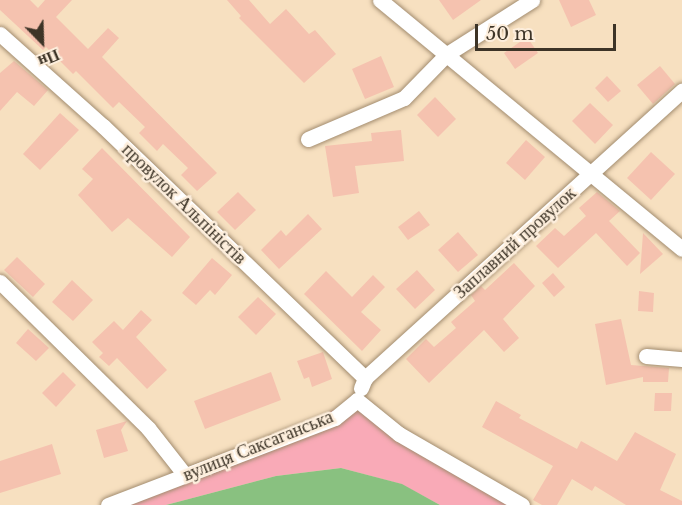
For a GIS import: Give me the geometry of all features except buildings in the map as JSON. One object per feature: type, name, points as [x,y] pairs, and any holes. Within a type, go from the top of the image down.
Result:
[{"type":"street","points":[[380,0],[593,172],[682,249]]},
{"type":"street","points":[[308,140],[404,98],[447,54],[532,0]]},
{"type":"street","name":"провулок Альпіністів","points":[[0,34],[103,126],[365,378]]},
{"type":"street","name":"Заплавний провулок","points":[[357,400],[365,378],[682,91]]},
{"type":"street","points":[[0,282],[140,420],[185,475]]},
{"type":"street","points":[[645,356],[682,359]]},
{"type":"street","points":[[357,400],[399,434],[522,505]]},
{"type":"street","name":"вулиця Саксаганська","points":[[108,505],[335,418],[357,400]]},
{"type":"shaded area","points":[[357,400],[522,505],[440,505],[401,484],[341,468],[276,476],[166,505],[108,505]]},
{"type":"shaded area","points":[[341,468],[402,484],[440,505],[166,505],[276,476]]}]
